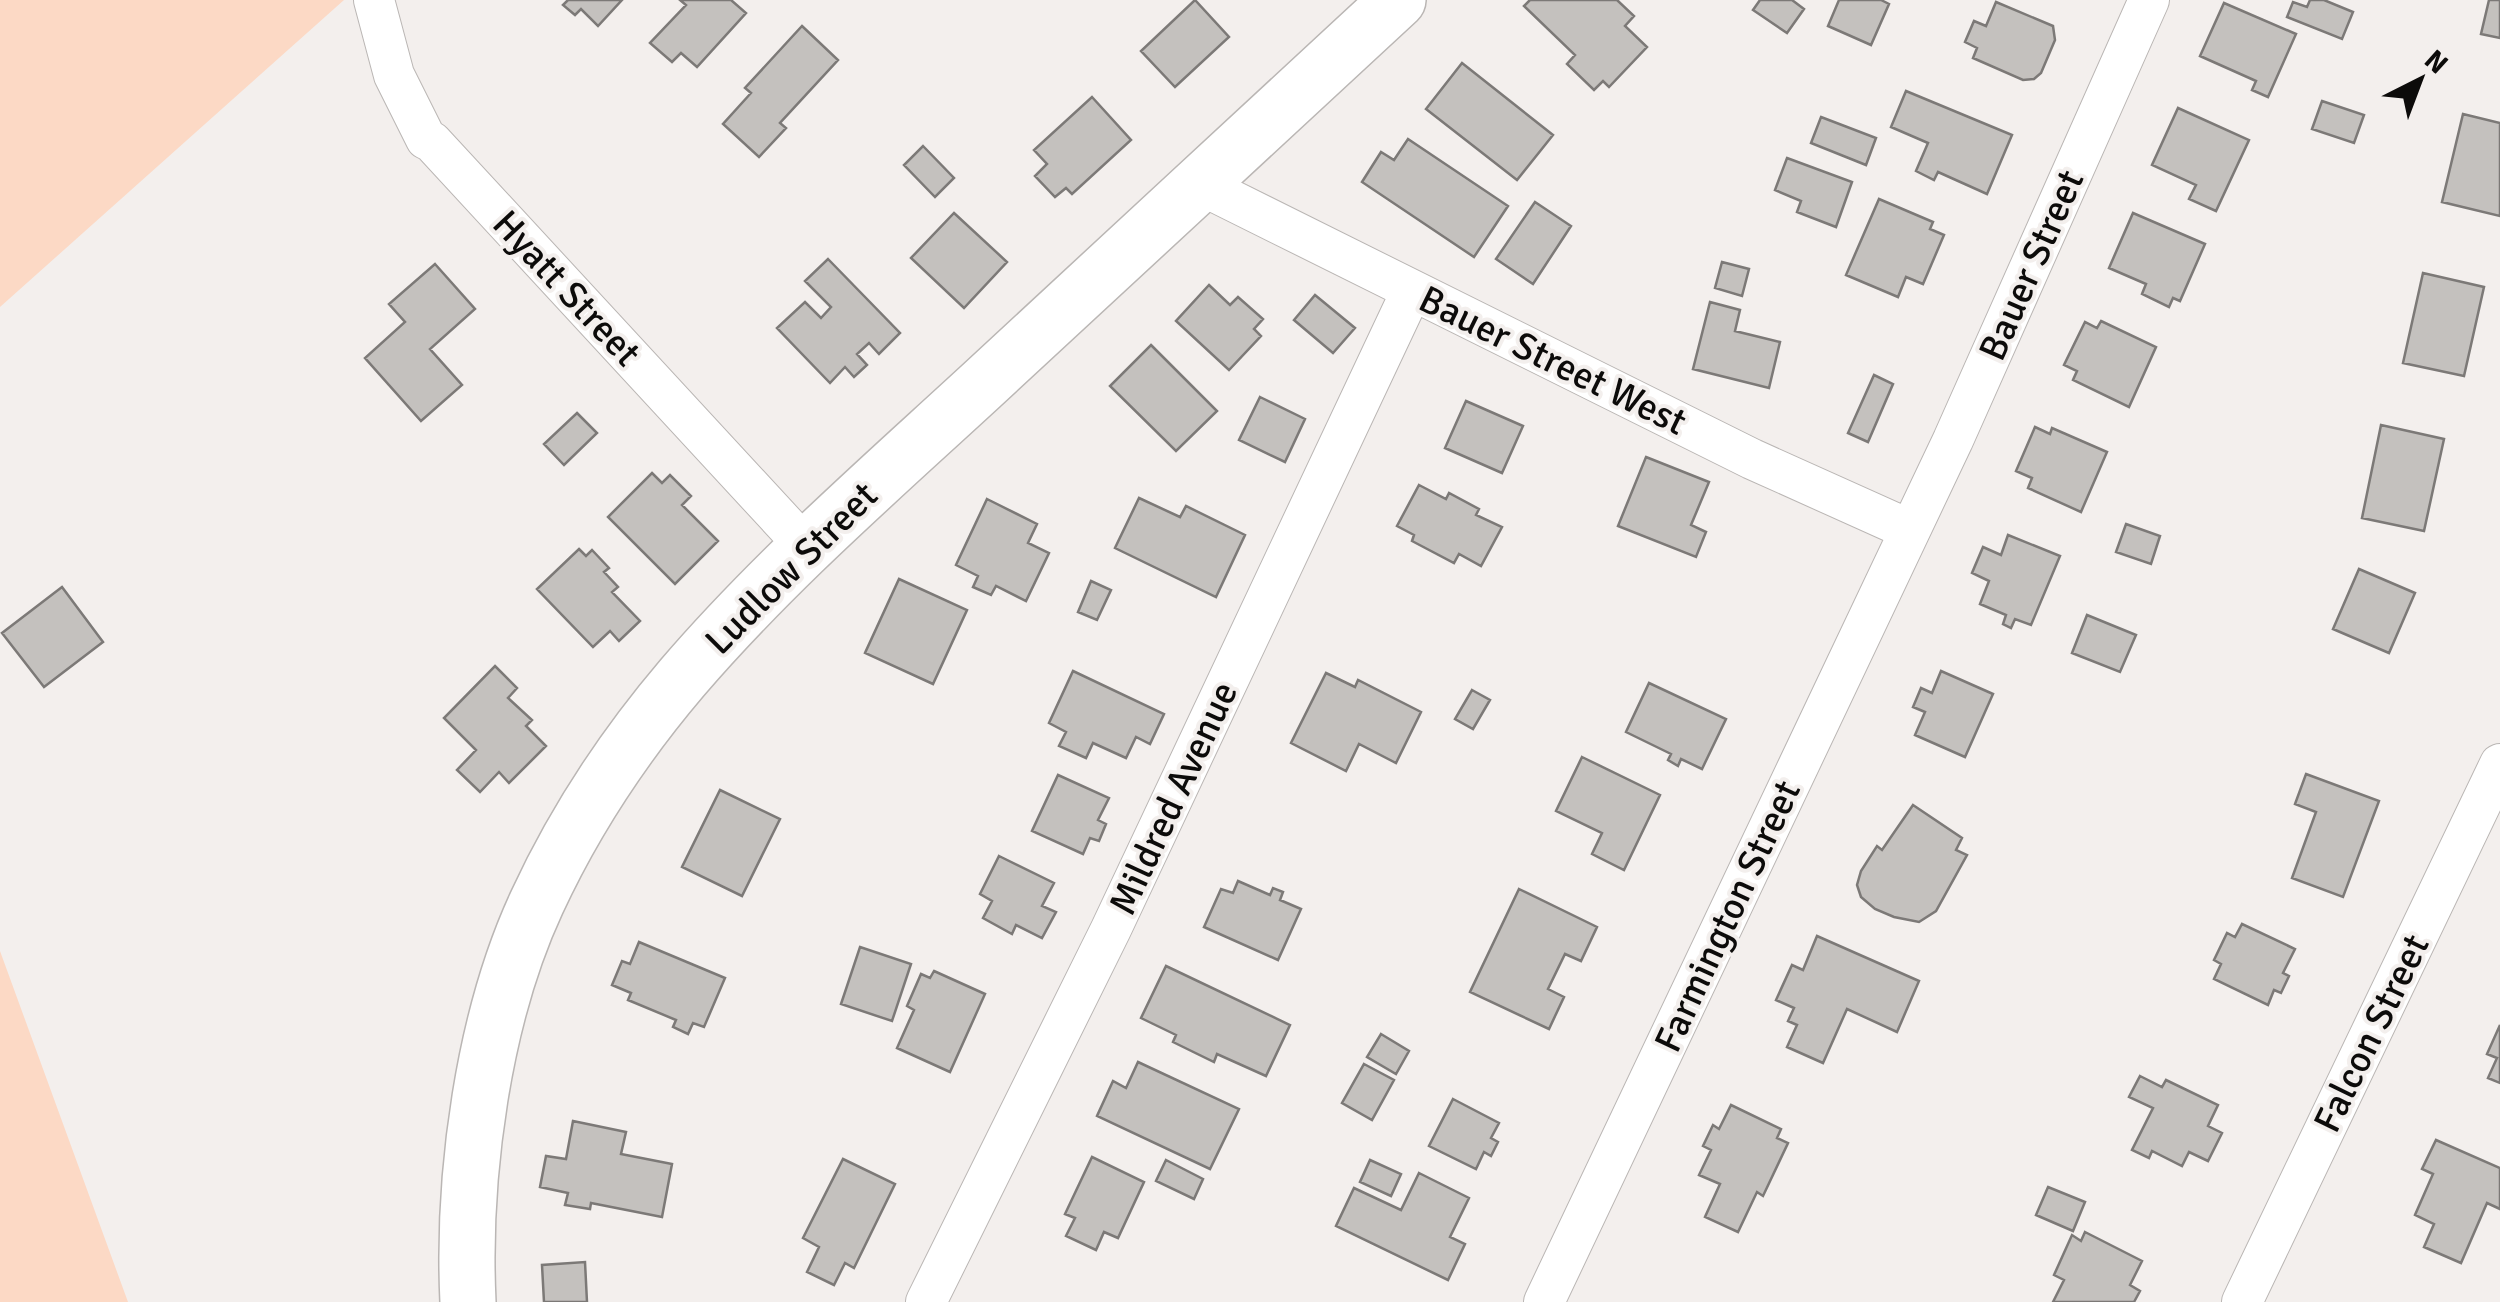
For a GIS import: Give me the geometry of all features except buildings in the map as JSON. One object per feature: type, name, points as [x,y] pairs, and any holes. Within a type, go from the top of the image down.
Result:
[{"type":"street","name":"Hyatt Street","points":[[374,0],[394,75],[426,140],[432,142],[808,548]]},
{"type":"street","name":"Ludlow Street","points":[[468,1302],[470,1177],[483,1085],[504,993],[536,905],[577,826],[637,737],[680,680],[734,620],[808,548],[1398,0]]},
{"type":"street","name":"Bauer Street","points":[[1910,530],[2149,0]]},
{"type":"street","name":"Bauer Street West","points":[[1200,184],[1752,458],[1910,530]]},
{"type":"street","name":"Mildred Avenue","points":[[926,1302],[1111,929],[1412,290]]},
{"type":"street","name":"Farmington Street","points":[[1544,1302],[1910,530]]},
{"type":"street","name":"Falcon Street","points":[[2242,1302],[2500,764]]},
{"type":"shaded area","points":[[0,0],[344,0],[0,307]]},
{"type":"shaded area","points":[[0,951],[128,1302],[0,1302]]}]
